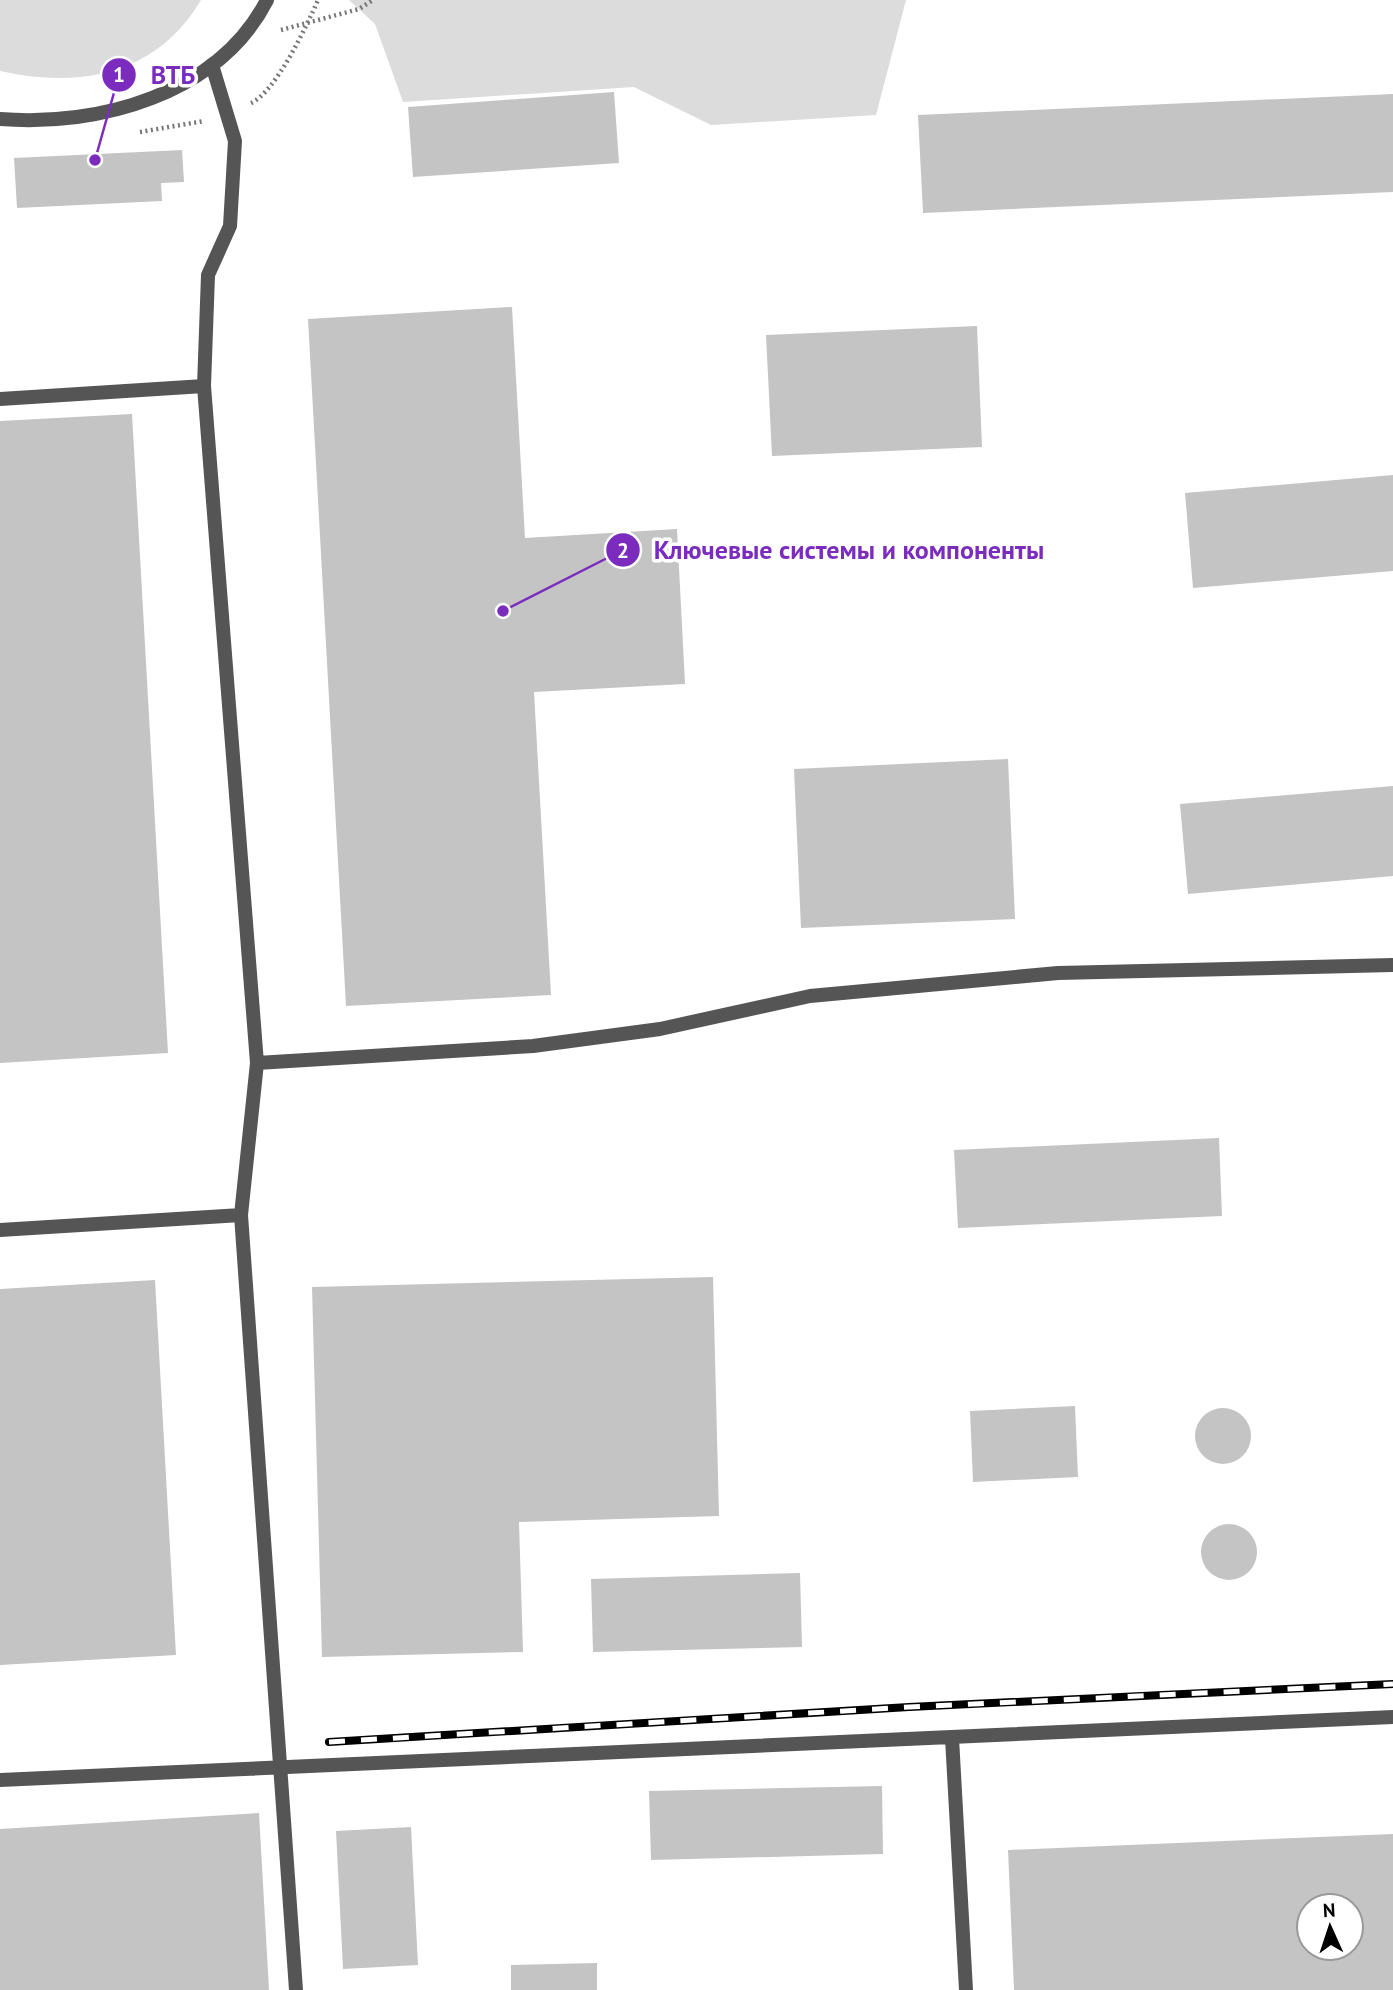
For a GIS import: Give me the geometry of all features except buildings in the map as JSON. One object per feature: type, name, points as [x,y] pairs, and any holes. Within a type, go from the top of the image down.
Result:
[{"type":"street","points":[[0,119],[49,120],[106,112],[161,93],[212,65],[242,39],[267,0]]},
{"type":"street","points":[[212,65],[234,141],[230,226],[208,275],[204,386],[257,1063],[241,1215],[296,1990]]},
{"type":"street","points":[[0,399],[204,386]]},
{"type":"street","points":[[257,1063],[533,1046],[660,1029],[810,996],[1058,973],[1393,965]]},
{"type":"street","points":[[0,1230],[241,1215]]},
{"type":"street","points":[[0,1780],[1393,1717]]},
{"type":"street","points":[[951,1738],[966,1990]]},
{"type":"path","points":[[242,39],[359,9],[373,0]]},
{"type":"shaded area","points":[[0,0],[201,0],[183,25],[162,45],[139,60],[114,70],[59,78],[0,71]]},
{"type":"shaded area","points":[[349,0],[906,0],[876,115],[711,125],[634,87],[403,102],[375,24]]},
{"type":"railway","points":[[329,1742],[909,1707],[1393,1684]]},
{"type":"place","name":"ВТБ","points":[[95,160]]},
{"type":"place","name":"Ключевые системы и компоненты","points":[[503,611]]}]
